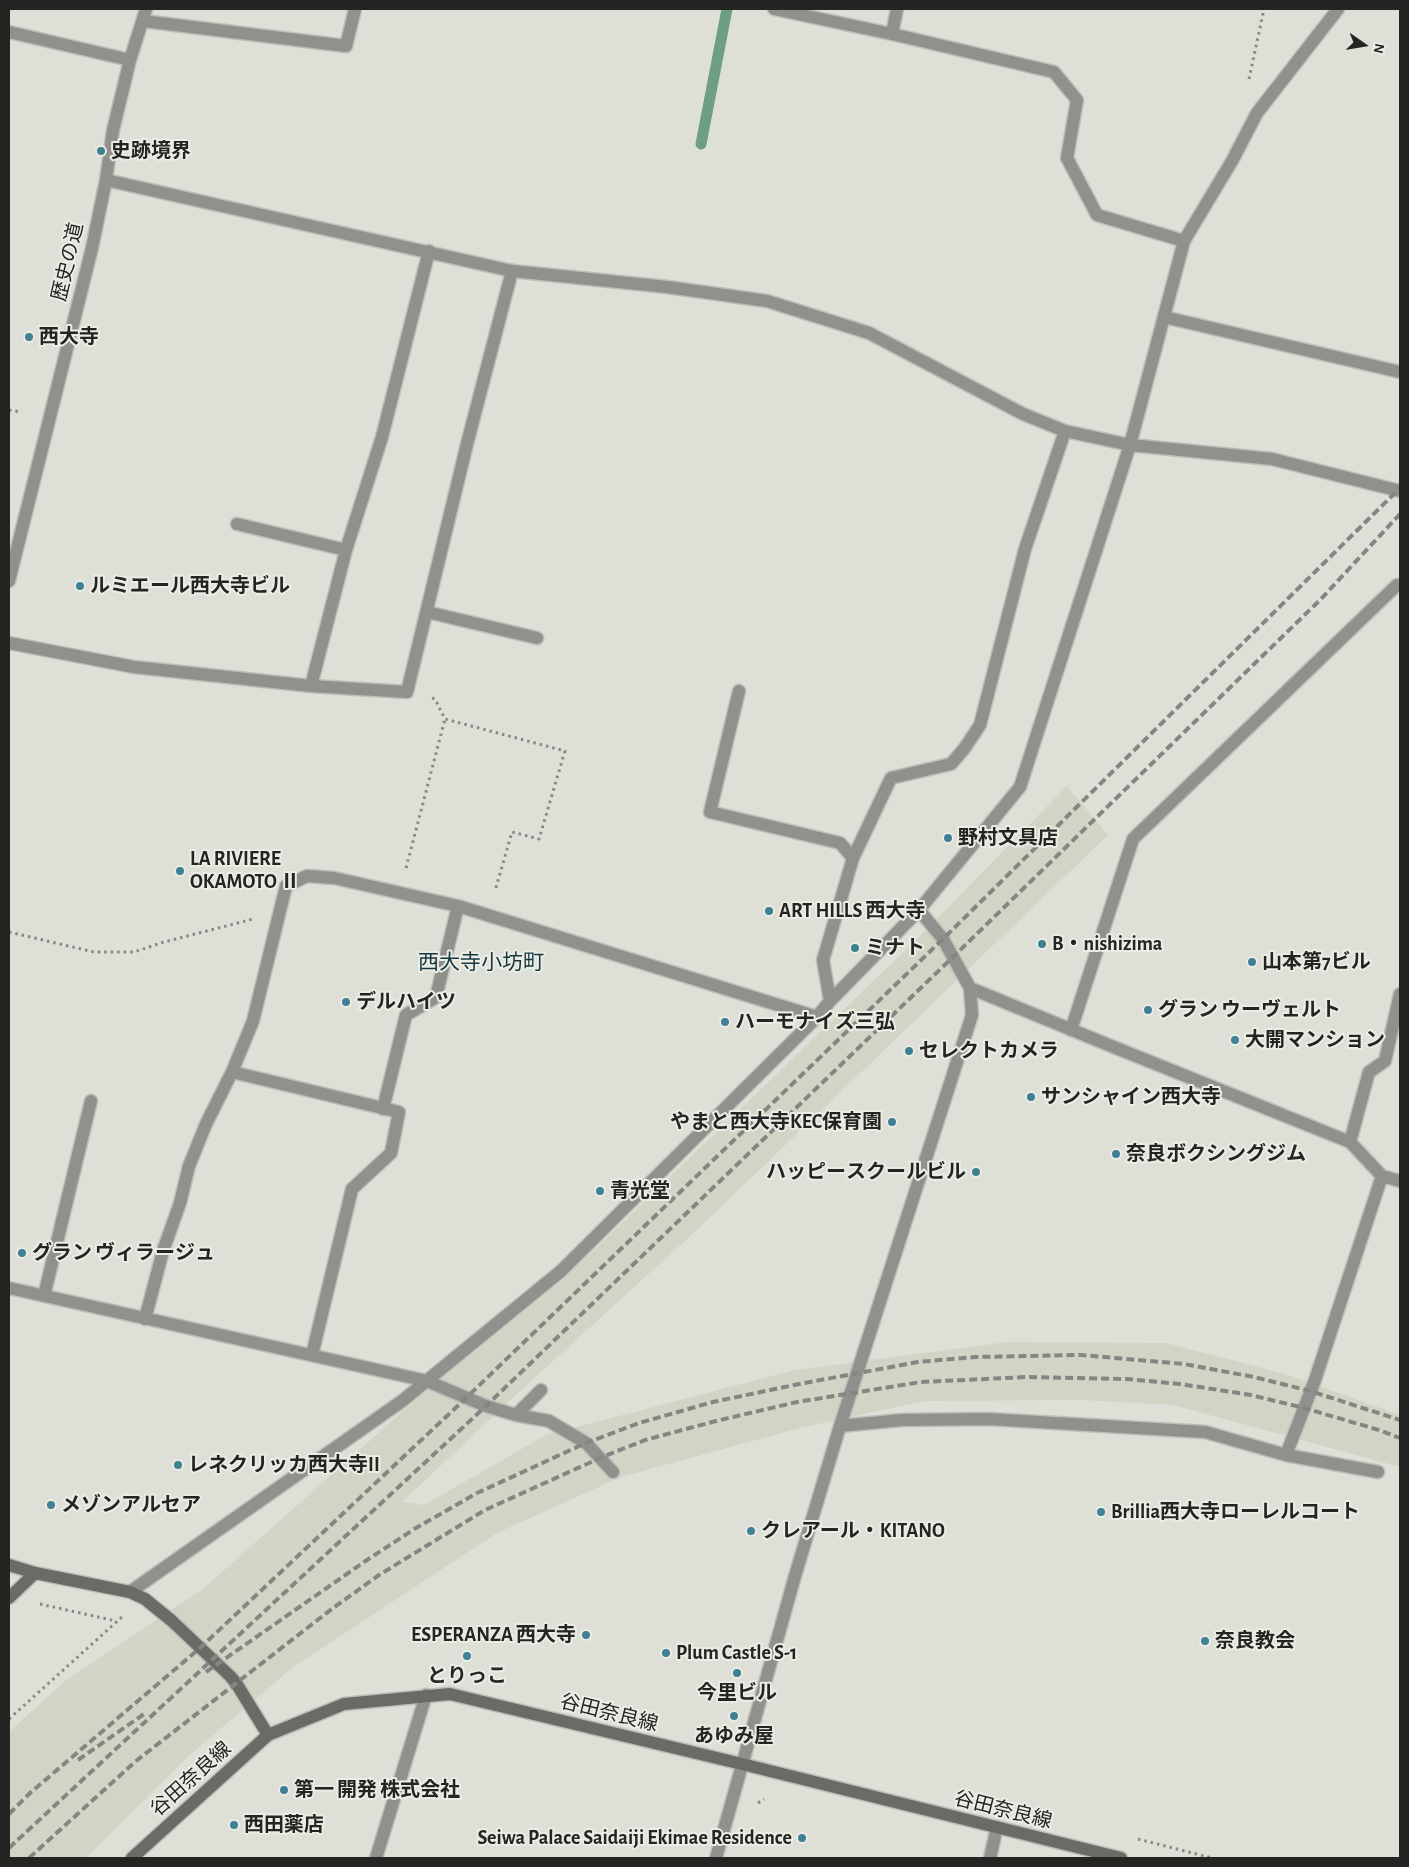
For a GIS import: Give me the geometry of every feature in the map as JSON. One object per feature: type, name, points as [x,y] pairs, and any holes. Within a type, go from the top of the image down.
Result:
[{"type":"main road","points":[[9,1565],[35,1573],[130,1592],[145,1600],[172,1621],[230,1676],[268,1734]]},
{"type":"main road","points":[[9,1598],[35,1573]]},
{"type":"main road","name":"谷田奈良線","points":[[132,1858],[268,1734],[344,1704],[450,1694],[1121,1858]]},
{"type":"street","points":[[144,15],[346,46],[355,9]]},
{"type":"street","points":[[774,9],[892,34],[1054,72],[1077,100],[1067,158],[1097,215],[1184,241]]},
{"type":"street","points":[[892,34],[897,9]]},
{"type":"street","points":[[130,1592],[402,1401],[561,1271],[817,1017],[830,1001],[919,910],[1020,787],[1130,445],[1184,241],[1232,161],[1258,113],[1338,9]]},
{"type":"street","name":"歴史の道","points":[[9,581],[92,248],[106,180],[113,130],[130,60],[144,15]]},
{"type":"street","points":[[9,32],[130,60]]},
{"type":"street","points":[[106,180],[512,271],[668,287],[767,301],[869,333],[1023,414],[1065,431],[1130,445],[1272,459],[1400,491]]},
{"type":"street","points":[[311,686],[346,550],[382,438],[429,251]]},
{"type":"street","points":[[9,644],[134,667],[311,686],[407,692],[467,444],[512,271]]},
{"type":"street","points":[[1164,317],[1400,372]]},
{"type":"street","points":[[830,1001],[823,960],[852,858],[891,778],[951,764],[980,725],[1025,549],[1065,431]]},
{"type":"street","points":[[237,524],[346,550]]},
{"type":"street","points":[[1071,1030],[1133,839],[1397,585],[1400,586]]},
{"type":"street","points":[[427,612],[538,638]]},
{"type":"street","points":[[739,691],[710,812],[840,843],[852,858]]},
{"type":"street","points":[[145,1319],[163,1251],[180,1203],[190,1166],[206,1124],[232,1072],[253,1021],[286,886],[307,876],[334,878],[458,906],[817,1017]]},
{"type":"street","points":[[383,1109],[406,1015],[436,997],[458,906]]},
{"type":"street","points":[[716,1858],[795,1576],[840,1426],[972,1015],[970,988],[943,939],[919,910]]},
{"type":"street","points":[[970,988],[1350,1142],[1382,1176],[1400,1181]]},
{"type":"street","points":[[1350,1142],[1370,1072],[1385,1061],[1400,994]]},
{"type":"street","points":[[232,1072],[399,1112],[391,1153],[352,1189],[312,1355]]},
{"type":"street","points":[[44,1296],[91,1101]]},
{"type":"street","points":[[1286,1454],[1315,1380],[1382,1176]]},
{"type":"street","points":[[9,1288],[427,1381],[486,1406],[516,1415],[549,1421],[586,1443],[613,1472]]},
{"type":"street","points":[[516,1415],[541,1390]]},
{"type":"street","points":[[840,1426],[902,1420],[988,1419],[1205,1432],[1286,1454],[1378,1472]]},
{"type":"street","points":[[376,1858],[426,1696]]},
{"type":"street","points":[[990,1858],[997,1827]]},
{"type":"path","points":[[9,410],[21,412]]},
{"type":"path","points":[[399,893],[445,719],[435,699],[407,692]]},
{"type":"path","points":[[445,719],[565,751],[539,839],[512,832],[488,915]]},
{"type":"path","points":[[9,932],[94,952],[134,952],[164,942],[280,912]]},
{"type":"path","points":[[32,1602],[116,1621]]},
{"type":"path","points":[[9,1719],[112,1624]]},
{"type":"shaded area","points":[[1067,786],[1108,835],[698,1229],[402,1502],[424,1505],[546,1435],[795,1370],[1007,1342],[1166,1343],[1285,1374],[1400,1415],[1400,1467],[1173,1405],[1081,1400],[925,1401],[800,1428],[621,1477],[497,1533],[292,1668],[192,1753],[86,1858],[9,1858],[9,1732],[66,1680],[204,1588],[420,1396],[565,1278],[919,937]]},
{"type":"waterway","points":[[701,144],[727,9]]},
{"type":"railway","points":[[9,1814],[30,1793],[200,1648],[466,1398],[943,939],[1400,488]]},
{"type":"railway","points":[[9,1848],[486,1406],[953,957],[1320,600],[1400,514]]},
{"type":"railway","points":[[206,1672],[367,1560],[416,1528],[477,1493],[586,1443],[639,1423],[713,1402],[918,1362],[975,1357],[1081,1355],[1184,1364],[1254,1377],[1310,1391],[1400,1420]]},
{"type":"railway","points":[[29,1858],[136,1761],[333,1608],[379,1575],[485,1510],[600,1458],[645,1440],[797,1402],[921,1382],[1027,1377],[1127,1379],[1180,1384],[1251,1395],[1304,1408],[1400,1438]]},
{"type":"railway","points":[[78,1760],[144,1714]]},
{"type":"place","name":"史跡境界","points":[[101,151]]},
{"type":"place","name":"西大寺","points":[[29,337]]},
{"type":"place","name":"ルミエール西大寺ビル","points":[[80,586]]},
{"type":"place","name":"野村文具店","points":[[948,838]]},
{"type":"place","name":"LA RIVIERE OKAMOTO Ⅱ","points":[[180,871]]},
{"type":"place","name":"ART HILLS 西大寺","points":[[769,911]]},
{"type":"place","name":"B・nishizima","points":[[1042,944]]},
{"type":"place","name":"ミナト","points":[[855,948]]},
{"type":"place","name":"山本第7ビル","points":[[1252,962]]},
{"type":"place","name":"デルハイツ","points":[[346,1002]]},
{"type":"place","name":"グラン ウーヴェルト","points":[[1148,1010]]},
{"type":"place","name":"ハーモナイズ三弘","points":[[725,1022]]},
{"type":"place","name":"大開マンション","points":[[1235,1040]]},
{"type":"place","name":"セレクトカメラ","points":[[909,1051]]},
{"type":"place","name":"サンシャイン西大寺","points":[[1031,1097]]},
{"type":"place","name":"やまと西大寺KEC保育園","points":[[892,1122]]},
{"type":"place","name":"奈良ボクシングジム","points":[[1116,1154]]},
{"type":"place","name":"ハッピースクールビル","points":[[976,1172]]},
{"type":"place","name":"青光堂","points":[[600,1191]]},
{"type":"place","name":"グラン ヴィラージュ","points":[[22,1253]]},
{"type":"place","name":"レネクリッカ西大寺II","points":[[178,1465]]},
{"type":"place","name":"メゾンアルセア","points":[[51,1505]]},
{"type":"place","name":"Brillia西大寺ローレルコート","points":[[1101,1512]]},
{"type":"place","name":"クレアール・KITANO","points":[[751,1531]]},
{"type":"place","name":"ESPERANZA 西大寺","points":[[586,1635]]},
{"type":"place","name":"奈良教会","points":[[1205,1641]]},
{"type":"place","name":"Plum Castle S-1","points":[[666,1653]]},
{"type":"place","name":"とりっこ","points":[[467,1656]]},
{"type":"place","name":"今里ビル","points":[[737,1673]]},
{"type":"place","name":"あゆみ屋","points":[[734,1716]]},
{"type":"place","name":"第一 開発 株式会社","points":[[284,1790]]},
{"type":"place","name":"西田薬店","points":[[234,1825]]},
{"type":"place","name":"Seiwa Palace Saidaiji Ekimae Residence","points":[[802,1838]]},
{"type":"district","name":"西大寺小坊町","points":[[481,963]]}]
